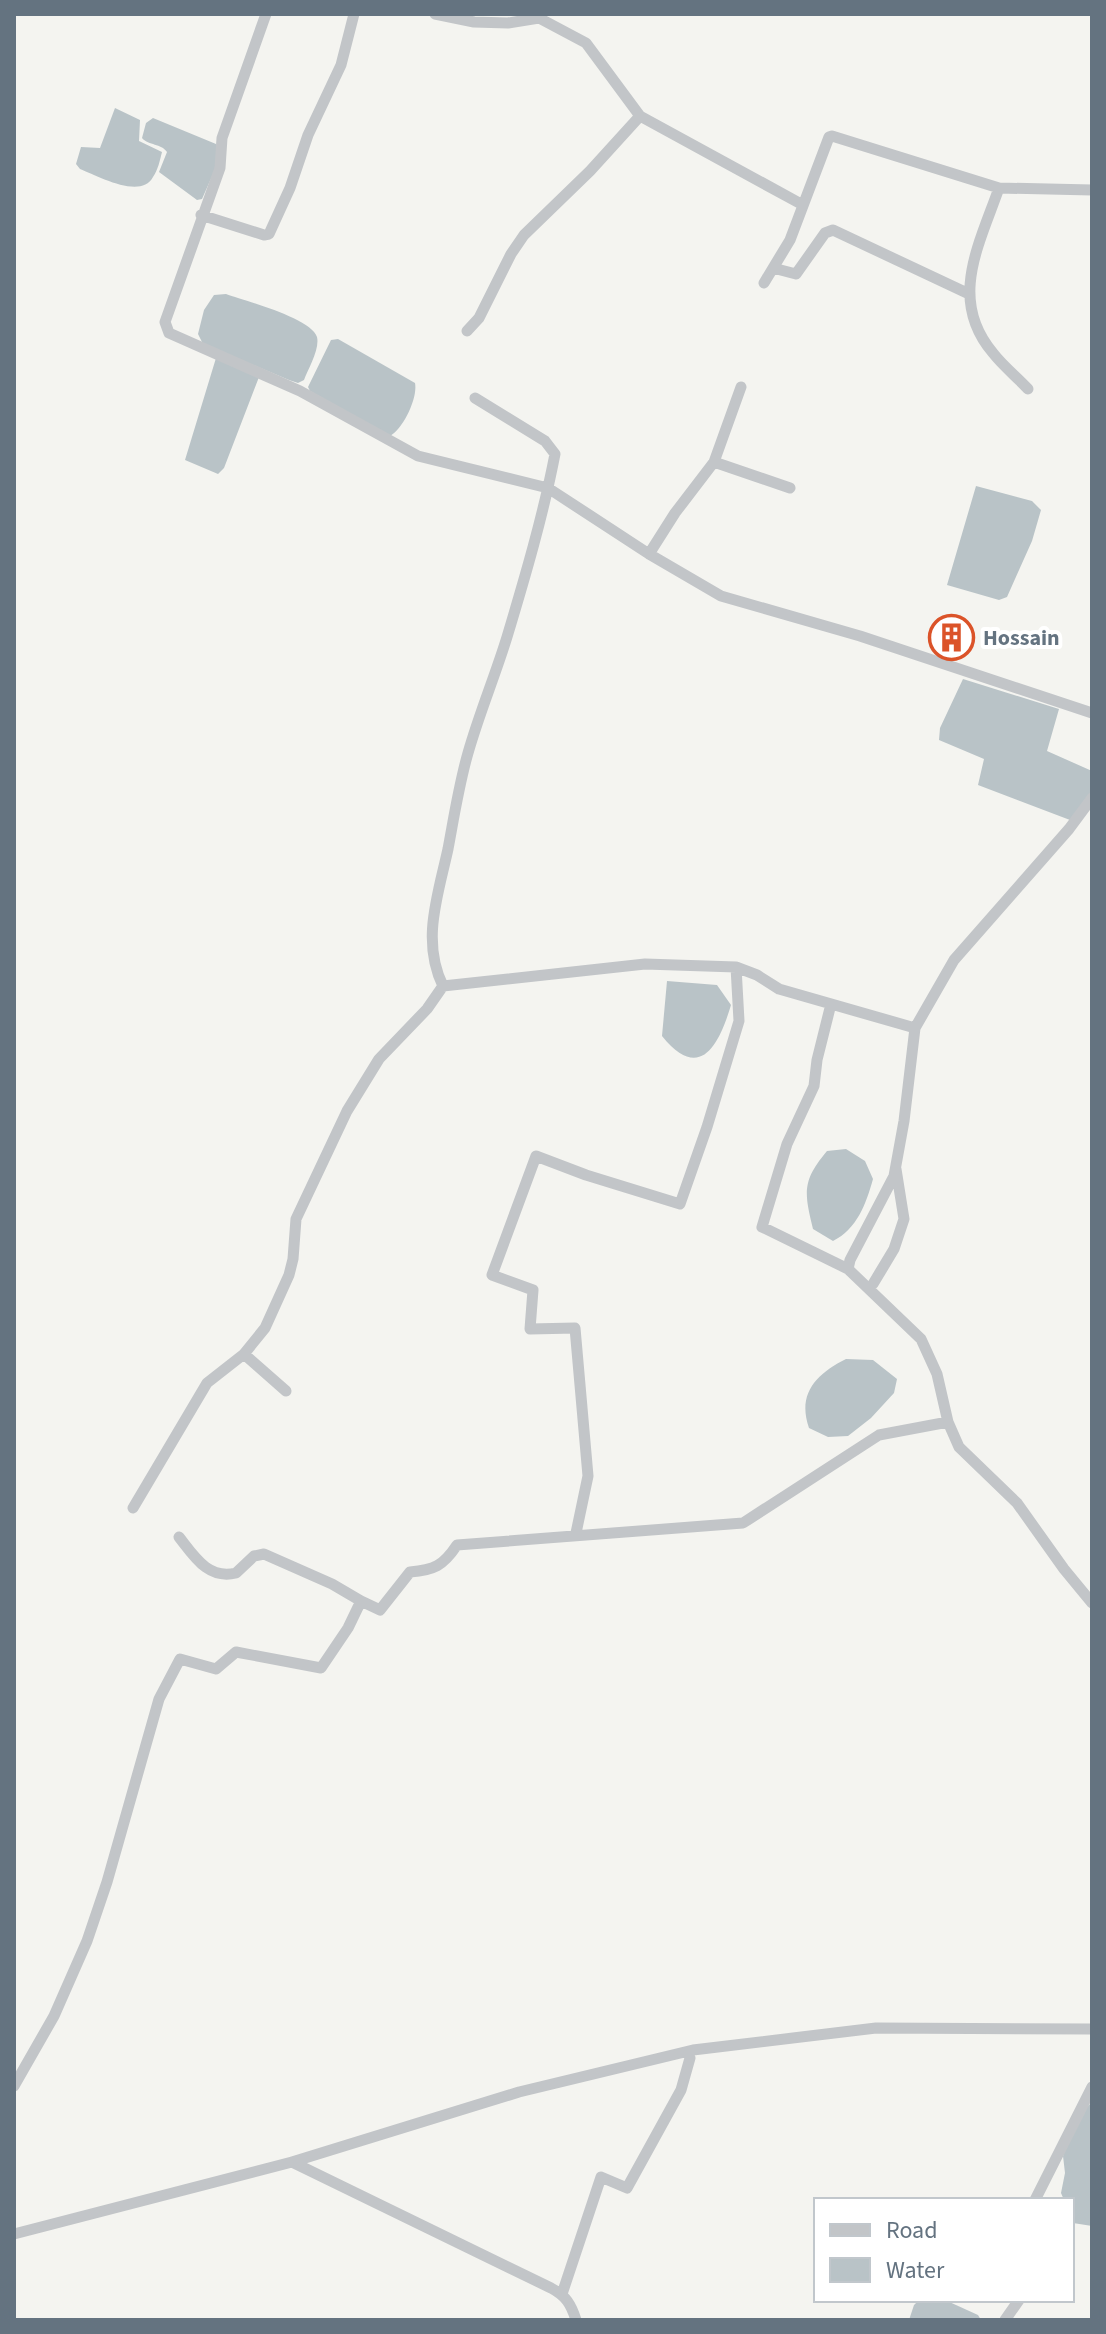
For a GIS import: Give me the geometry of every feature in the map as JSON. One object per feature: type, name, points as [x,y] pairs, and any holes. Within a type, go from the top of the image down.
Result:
[{"type":"street","points":[[266,14],[222,138],[220,168],[165,322],[169,333],[300,391],[418,456],[548,488],[649,554],[721,596],[860,636],[1092,713]]},
{"type":"street","points":[[201,215],[269,234],[290,188],[308,135],[341,65],[354,14]]},
{"type":"street","points":[[435,14],[474,22],[508,23],[540,16],[586,43],[640,116],[803,205]]},
{"type":"street","points":[[467,331],[479,318],[518,243],[640,116]]},
{"type":"street","points":[[764,283],[790,240],[829,137],[832,136],[999,188],[1092,190]]},
{"type":"street","points":[[999,188],[967,293],[973,321],[992,353],[1028,389]]},
{"type":"street","points":[[773,268],[796,274],[825,233],[833,230],[967,293]]},
{"type":"street","points":[[649,554],[675,513],[714,462],[741,387]]},
{"type":"street","points":[[443,986],[436,972],[431,927],[436,895],[468,754],[507,638],[555,454],[552,446],[475,398]]},
{"type":"street","points":[[714,462],[790,488]]},
{"type":"street","points":[[848,1269],[894,1176],[915,1028],[954,960],[1069,829],[1092,798]]},
{"type":"street","points":[[133,1508],[207,1383],[244,1354],[265,1328],[289,1275],[296,1219],[347,1111],[379,1059],[417,1020],[443,986],[645,964],[736,967],[757,975],[779,989],[915,1028]]},
{"type":"street","points":[[576,1533],[588,1476],[575,1328],[530,1329],[533,1290],[492,1275],[536,1156],[680,1204],[739,1021],[736,967]]},
{"type":"street","points":[[831,1004],[814,1086],[787,1144],[762,1227],[848,1269],[921,1339],[937,1374],[948,1422],[959,1447],[1017,1503],[1092,1603]]},
{"type":"street","points":[[873,1284],[894,1249],[904,1219],[896,1165]]},
{"type":"street","points":[[244,1354],[286,1391]]},
{"type":"street","points":[[179,1537],[201,1564],[219,1574],[236,1573],[254,1556],[264,1554],[332,1584],[380,1610],[410,1572],[435,1569],[447,1561],[457,1545],[743,1523],[879,1435],[948,1422]]},
{"type":"street","points":[[14,2086],[54,2016],[87,1941],[159,1699],[180,1659],[216,1669],[236,1652],[321,1668],[348,1628],[361,1601]]},
{"type":"street","points":[[14,2234],[292,2162],[519,2092],[693,2050],[876,2028],[1092,2029]]},
{"type":"street","points":[[562,2294],[601,2177],[627,2188],[681,2090],[690,2058]]},
{"type":"street","points":[[1036,2198],[1092,2087]]},
{"type":"street","points":[[292,2162],[562,2294],[571,2305],[576,2320]]},
{"type":"street","points":[[1005,2320],[1018,2302]]},
{"type":"water","points":[[115,108],[140,120],[139,141],[162,152],[156,171],[147,184],[129,186],[108,181],[80,169],[76,164],[81,147],[100,148]]},
{"type":"water","points":[[153,118],[216,144],[221,156],[202,199],[197,200],[159,172],[167,152],[142,138],[146,123]]},
{"type":"water","points":[[226,294],[277,311],[312,330],[317,337],[317,347],[304,380],[298,383],[289,380],[203,344],[198,334],[204,310],[214,295]]},
{"type":"water","points":[[338,339],[415,383],[408,412],[400,427],[390,436],[310,391],[308,387],[331,340]]},
{"type":"water","points":[[216,358],[259,377],[224,468],[218,474],[185,460]]},
{"type":"water","points":[[976,486],[1032,501],[1041,510],[1032,541],[1007,597],[999,600],[947,585]]},
{"type":"water","points":[[963,679],[1059,709],[1047,751],[1092,771],[1092,793],[1070,820],[978,785],[984,759],[939,740],[940,728]]},
{"type":"water","points":[[667,981],[717,985],[731,1005],[714,1045],[706,1053],[687,1057],[662,1036]]},
{"type":"water","points":[[846,1149],[865,1161],[873,1179],[864,1206],[854,1223],[833,1241],[813,1229],[807,1187],[813,1171],[827,1151]]},
{"type":"water","points":[[846,1359],[873,1360],[897,1379],[894,1393],[871,1418],[848,1436],[828,1437],[809,1428],[806,1416],[808,1395],[818,1378]]},
{"type":"water","points":[[1092,2102],[1092,2226],[1074,2223],[1074,2198],[1063,2198],[1061,2193],[1065,2173],[1063,2156],[1080,2114]]},
{"type":"water","points":[[917,2302],[949,2302],[978,2315],[981,2320],[909,2320]]},
{"type":"place","name":"Hossain","points":[[952,638]]}]
